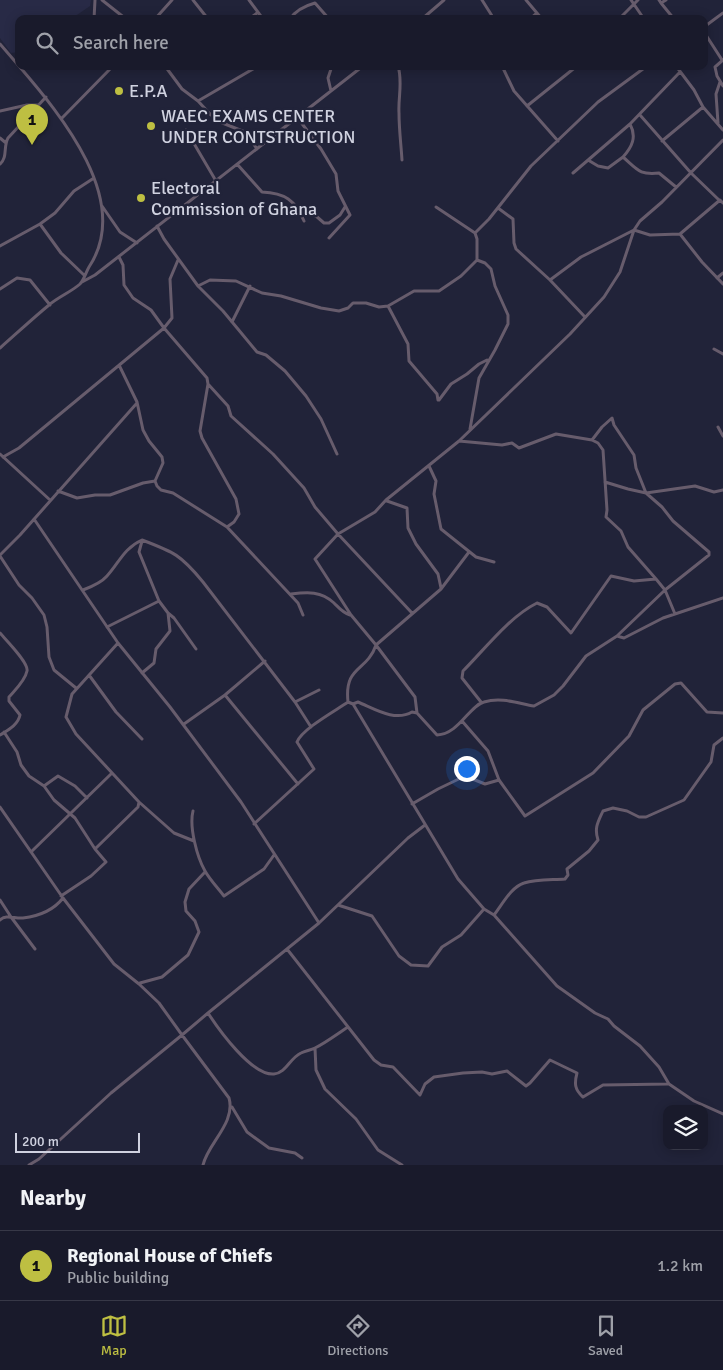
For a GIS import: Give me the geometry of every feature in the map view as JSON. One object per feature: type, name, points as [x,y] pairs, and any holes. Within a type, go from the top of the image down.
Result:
[{"type":"street","points":[[94,15],[95,0]]},
{"type":"street","points":[[102,0],[121,15]]},
{"type":"street","points":[[159,15],[172,0]]},
{"type":"street","points":[[193,0],[205,15]]},
{"type":"street","points":[[249,0],[257,13],[254,15]]},
{"type":"street","points":[[427,15],[444,0]]},
{"type":"street","points":[[482,0],[491,15]]},
{"type":"street","points":[[526,0],[537,13],[535,15]]},
{"type":"street","points":[[622,15],[632,2],[638,0]]},
{"type":"street","points":[[666,0],[660,2],[671,15]]},
{"type":"street","points":[[632,2],[641,15]]},
{"type":"street","points":[[293,15],[304,6],[315,3],[326,15]]},
{"type":"street","points":[[708,24],[723,13]]},
{"type":"street","points":[[708,38],[723,60],[715,68],[723,86]]},
{"type":"street","points":[[0,44],[15,61]]},
{"type":"street","points":[[22,70],[62,118],[94,178],[102,206],[103,236],[96,257],[84,275],[82,282]]},
{"type":"street","points":[[62,118],[109,70]]},
{"type":"street","points":[[168,70],[182,89],[198,101],[210,114],[220,122],[245,132],[258,149]]},
{"type":"street","points":[[198,101],[248,70]]},
{"type":"street","points":[[331,70],[328,78],[331,91]]},
{"type":"street","points":[[0,348],[50,305],[82,282],[96,276],[157,226],[358,70]]},
{"type":"street","points":[[399,70],[400,95],[398,110],[402,160]]},
{"type":"street","points":[[504,70],[514,91],[558,141]]},
{"type":"street","points":[[527,106],[570,70]]},
{"type":"street","points":[[475,233],[532,166],[598,102],[642,70]]},
{"type":"street","points":[[573,173],[640,115],[680,72],[694,90],[703,108],[723,130]]},
{"type":"street","points":[[718,123],[716,94],[720,82]]},
{"type":"street","points":[[0,164],[6,153],[6,143],[12,133],[46,97]]},
{"type":"street","points":[[0,111],[31,105],[38,106]]},
{"type":"street","points":[[662,141],[703,108]]},
{"type":"street","points":[[640,115],[691,173],[723,204]]},
{"type":"street","points":[[297,117],[321,149],[336,174],[338,191],[350,215],[329,238]]},
{"type":"street","points":[[588,160],[598,166],[608,168],[623,158],[633,145],[634,130],[630,124]]},
{"type":"street","points":[[186,130],[216,181]]},
{"type":"street","points":[[0,138],[6,143]]},
{"type":"street","points":[[417,714],[415,698],[351,615],[315,559],[338,534],[375,512],[386,500],[459,441],[570,334],[604,297],[620,272],[634,230],[640,221],[677,187],[723,140]]},
{"type":"street","points":[[623,158],[638,171],[646,174],[659,173],[677,187]]},
{"type":"street","points":[[237,164],[262,192],[285,196],[297,208],[304,222]]},
{"type":"street","points":[[0,246],[40,224],[55,213],[74,191],[94,178]]},
{"type":"street","points":[[550,280],[581,257],[634,230],[650,235],[680,234],[720,200]]},
{"type":"street","points":[[102,206],[120,232],[137,243]]},
{"type":"street","points":[[297,208],[316,216],[324,223],[329,223],[340,215],[345,206]]},
{"type":"street","points":[[198,286],[210,280],[236,281],[262,293],[338,311],[348,308],[353,303],[366,303],[379,307],[388,306],[414,291],[439,291],[461,276],[477,260],[477,239],[475,233],[436,207]]},
{"type":"street","points":[[498,208],[513,219],[516,249],[550,280],[585,317]]},
{"type":"street","points":[[40,224],[61,253],[84,275]]},
{"type":"street","points":[[157,226],[198,286],[257,352],[266,355],[285,371],[306,396],[321,419],[336,454]]},
{"type":"street","points":[[680,234],[702,262],[723,284]]},
{"type":"street","points":[[119,257],[123,265],[124,285],[133,298],[151,310],[207,378],[208,384],[200,431],[202,438],[236,499],[238,514],[234,522],[227,527]]},
{"type":"street","points":[[50,500],[2,455],[19,448],[164,328],[172,318],[170,279],[179,259]]},
{"type":"street","points":[[470,429],[479,378],[508,324],[508,315],[495,286],[491,269],[485,262],[477,260]]},
{"type":"street","points":[[718,278],[723,272]]},
{"type":"street","points":[[0,289],[17,278],[30,280],[50,305]]},
{"type":"street","points":[[232,322],[250,286]]},
{"type":"street","points":[[388,306],[408,344],[409,361],[437,394],[438,400],[452,384],[479,364],[488,360]]},
{"type":"street","points":[[714,349],[723,354]]},
{"type":"street","points":[[119,365],[137,402],[143,430],[162,457],[163,463],[155,481],[157,486],[161,490],[173,493],[227,527],[291,594],[298,603],[302,615]]},
{"type":"street","points":[[208,384],[228,406],[236,421],[273,454],[304,488],[338,534],[412,613]]},
{"type":"street","points":[[76,688],[54,670],[49,657],[47,627],[44,615],[32,598],[19,585],[0,555],[137,402]]},
{"type":"street","points":[[353,704],[358,702],[393,716],[405,716],[412,712],[417,714],[436,735],[444,735],[462,721],[481,702],[503,699],[534,706],[554,695],[586,656],[616,636],[664,590],[709,556],[709,552],[673,521],[646,493],[636,468],[634,455],[614,425],[612,418],[592,440]]},
{"type":"street","points":[[718,427],[723,436]]},
{"type":"street","points":[[459,441],[502,445],[512,443],[519,448],[556,434],[592,440],[598,443],[603,450],[606,516],[621,531],[628,547],[664,590],[674,614]]},
{"type":"street","points":[[429,466],[436,481],[434,494],[441,528],[476,557],[494,562]]},
{"type":"street","points":[[58,491],[77,498],[110,495],[143,483],[155,481]]},
{"type":"street","points":[[605,482],[646,493],[695,486],[714,492],[723,490]]},
{"type":"street","points":[[386,500],[407,508],[408,528],[416,544],[438,574],[441,588]]},
{"type":"street","points":[[34,519],[107,627],[184,724],[241,802],[318,923]]},
{"type":"street","points":[[83,590],[106,578],[125,551],[142,540]]},
{"type":"street","points":[[142,540],[139,552],[159,601],[174,618],[196,649]]},
{"type":"street","points":[[142,540],[170,550],[187,562],[265,661],[311,727]]},
{"type":"street","points":[[348,702],[348,680],[373,654],[376,645],[441,588],[469,552]]},
{"type":"street","points":[[481,702],[462,678],[463,671],[504,628],[528,608],[537,603],[547,607],[571,632],[611,576],[634,581],[656,579]]},
{"type":"street","points":[[291,594],[303,592],[321,594],[332,601],[344,613],[351,615]]},
{"type":"street","points":[[616,636],[624,638],[674,614],[723,598]]},
{"type":"street","points":[[107,627],[159,601]]},
{"type":"street","points":[[142,673],[154,663],[156,649],[170,631],[168,613]]},
{"type":"street","points":[[0,634],[28,670],[23,680],[9,697],[9,701],[20,715],[19,719],[0,735]]},
{"type":"street","points":[[118,642],[76,688],[72,694],[66,717],[76,734],[139,802],[174,832],[194,841]]},
{"type":"street","points":[[184,724],[225,695],[265,661]]},
{"type":"street","points":[[89,675],[116,712],[142,739]]},
{"type":"street","points":[[462,721],[488,751],[499,780],[525,816],[593,773],[628,736],[643,710],[675,684],[681,683],[707,712],[723,713]]},
{"type":"street","points":[[295,702],[319,690]]},
{"type":"street","points":[[225,695],[298,784]]},
{"type":"street","points":[[348,702],[353,704],[458,880],[484,909],[494,915],[557,986],[596,1013],[608,1018],[614,1026],[640,1046],[659,1067],[668,1084],[694,1101],[723,1114]]},
{"type":"street","points":[[254,824],[314,770],[298,739],[311,727],[348,702]]},
{"type":"street","points":[[0,920],[3,918],[22,918],[44,913],[57,906],[62,897],[92,876],[106,862],[94,849],[75,818],[54,800],[44,786],[29,776],[21,765],[17,752],[4,732]]},
{"type":"street","points":[[494,915],[506,898],[518,886],[525,883],[565,879],[568,875],[567,869],[589,851],[598,840],[596,825],[603,812],[613,808],[627,811],[639,817],[646,817],[684,800],[711,762],[714,744],[723,738]]},
{"type":"street","points":[[31,852],[112,773]]},
{"type":"street","points":[[44,786],[58,776],[75,786],[87,798]]},
{"type":"street","points":[[412,804],[465,776],[485,784],[499,780]]},
{"type":"street","points":[[94,849],[138,807],[139,802]]},
{"type":"street","points":[[0,807],[62,897],[114,964],[159,1003],[229,1098],[231,1107],[247,1132],[269,1148],[295,1153],[302,1158]]},
{"type":"street","points":[[192,811],[191,819],[194,841],[205,872],[224,896],[264,869],[274,855]]},
{"type":"street","points":[[29,1165],[39,1159],[111,1093],[318,923],[408,838],[425,825]]},
{"type":"street","points":[[139,984],[162,977],[188,955],[199,932],[195,922],[186,911],[185,902],[189,889],[205,872]]},
{"type":"street","points":[[0,900],[35,949]]},
{"type":"street","points":[[338,905],[372,916],[400,956],[411,966],[428,966],[442,948],[461,935],[484,909]]},
{"type":"street","points":[[287,949],[374,1060],[381,1065],[393,1067],[420,1095],[425,1084],[434,1077],[463,1073],[482,1072],[492,1074],[507,1071],[526,1086],[550,1060],[577,1073],[574,1082],[575,1087],[583,1097],[603,1085],[668,1084]]},
{"type":"street","points":[[208,1013],[238,1052],[263,1073],[275,1074],[284,1070],[293,1058],[300,1053],[315,1048],[348,1027]]},
{"type":"street","points":[[315,1048],[316,1070],[325,1090],[356,1119],[378,1150],[402,1165]]},
{"type":"street","points":[[203,1165],[220,1134],[231,1107]]},
{"type":"shaded area","points":[[0,0],[91,0],[90,6],[77,15],[15,15],[15,52],[11,53],[0,38]]},
{"type":"place","name":"E.P.A","points":[[119,91]]},
{"type":"place","name":"WAEC EXAMS CENTER UNDER CONTSTRUCTION","points":[[151,126]]},
{"type":"place","name":"Regional House of Chiefs","points":[[32,145]]},
{"type":"place","name":"Electoral Commission of Ghana","points":[[141,198]]}]
